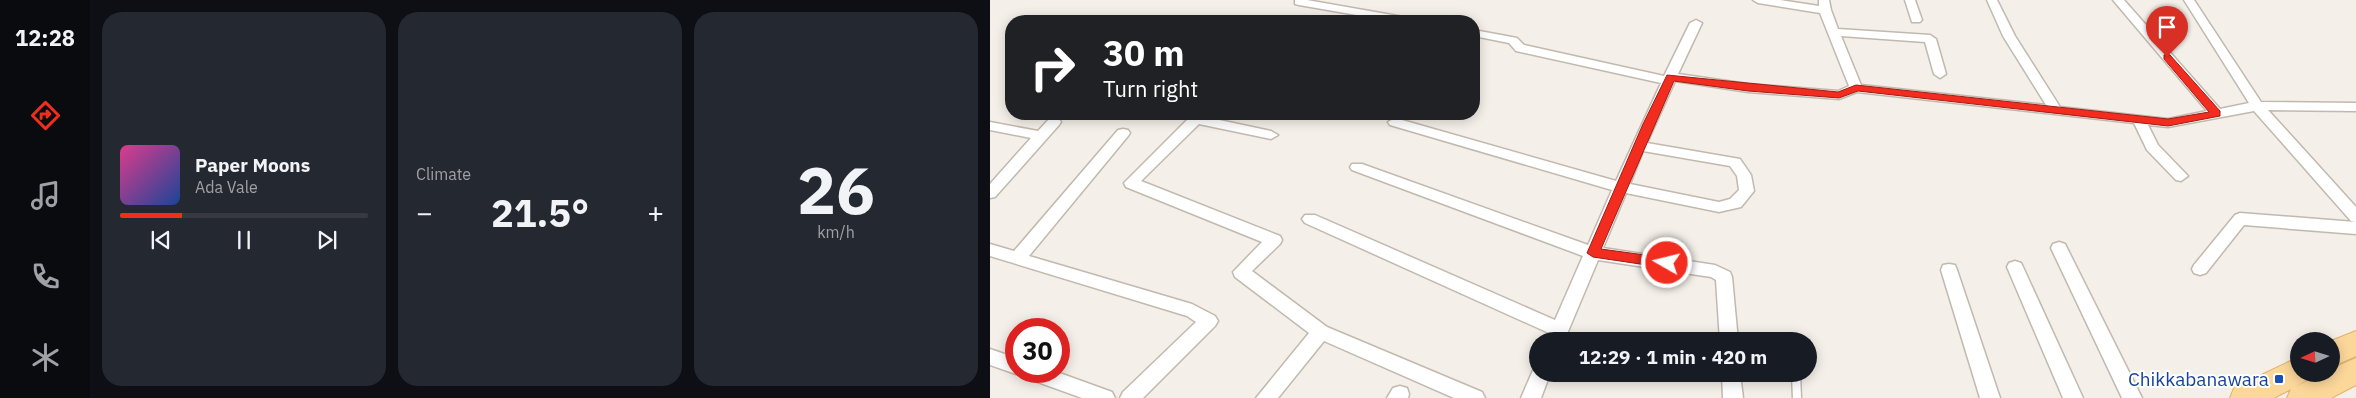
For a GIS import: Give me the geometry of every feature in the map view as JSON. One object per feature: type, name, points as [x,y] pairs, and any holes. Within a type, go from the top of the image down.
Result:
[{"type":"main road","points":[[2340,351],[2356,343]]},
{"type":"main road","points":[[2302,398],[2356,371]]},
{"type":"main road","points":[[2244,398],[2290,375]]},
{"type":"street","points":[[1758,0],[1824,5],[1856,88]]},
{"type":"street","points":[[1910,0],[1916,20]]},
{"type":"street","points":[[1992,0],[2009,36],[2056,111]]},
{"type":"street","points":[[2118,0],[2216,114]]},
{"type":"street","points":[[2189,0],[2257,106],[2356,217]]},
{"type":"street","points":[[1299,2],[1374,15]]},
{"type":"street","points":[[1559,332],[1639,146],[1696,24]]},
{"type":"street","points":[[1834,32],[1930,39],[1940,74]]},
{"type":"street","points":[[1480,34],[1513,40],[1520,48],[1670,79],[1839,96],[1856,88],[2168,123],[2257,106],[2356,107]]},
{"type":"street","points":[[1195,120],[1131,183],[1274,240],[1241,272],[1321,332],[1475,398]]},
{"type":"street","points":[[1201,120],[1271,135]]},
{"type":"street","points":[[2139,120],[2152,147],[2182,176]]},
{"type":"street","points":[[990,193],[1054,122]]},
{"type":"street","points":[[1395,122],[1621,187],[1719,208],[1731,206],[1739,201],[1747,191],[1744,175],[1735,162],[1639,146]]},
{"type":"street","points":[[990,126],[1042,136]]},
{"type":"street","points":[[1017,258],[1123,133]]},
{"type":"street","points":[[1357,167],[1593,253],[1704,268],[1724,276],[1728,332]]},
{"type":"street","points":[[1310,219],[1552,332]]},
{"type":"street","points":[[2200,269],[2240,220],[2356,228]]},
{"type":"street","points":[[2059,248],[2132,398]]},
{"type":"street","points":[[990,250],[1192,311],[1210,320],[1130,398]]},
{"type":"street","points":[[2015,267],[2072,398]]},
{"type":"street","points":[[1949,270],[1990,398]]},
{"type":"street","points":[[1266,398],[1321,332]]},
{"type":"street","points":[[990,357],[1005,362]]},
{"type":"street","points":[[1531,398],[1538,382]]},
{"type":"street","points":[[1732,382],[1733,398]]},
{"type":"street","points":[[1063,383],[1105,398]]},
{"type":"lane","points":[[1796,382],[1797,398]]},
{"type":"place","name":"Chikkabanawara","points":[[2279,379]]},
{"type":"route","points":[[1667,263],[1593,253],[1648,124],[1670,78],[1748,88],[1839,96],[1856,88],[1985,104],[2168,123],[2216,114],[2167,57]]}]
